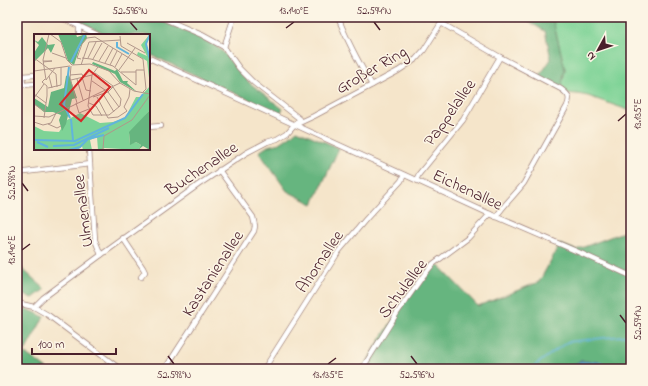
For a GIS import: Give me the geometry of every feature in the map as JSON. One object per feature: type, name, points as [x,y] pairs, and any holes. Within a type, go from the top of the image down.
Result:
[{"type":"street","points":[[60,17],[96,34]]},
{"type":"street","points":[[160,17],[202,35],[224,47],[239,68],[254,83],[300,119],[294,125]]},
{"type":"street","points":[[224,47],[234,17]]},
{"type":"street","points":[[338,17],[351,48],[372,85]]},
{"type":"street","name":"Großer Ring","points":[[294,125],[314,116],[398,71],[416,59],[424,50],[445,17]]},
{"type":"street","points":[[441,23],[560,89],[566,93],[569,101],[528,176],[496,217]]},
{"type":"street","points":[[79,26],[79,34]]},
{"type":"street","name":"Pappelallee","points":[[416,180],[419,174],[463,120],[500,57]]},
{"type":"street","name":"Eichenallee","points":[[150,58],[496,217],[576,250],[631,276]]},
{"type":"street","points":[[34,75],[22,76],[23,85],[34,84]]},
{"type":"street","name":"Buchenallee","points":[[34,307],[43,298],[123,238],[219,170],[256,146],[277,139],[287,133],[294,125]]},
{"type":"street","points":[[150,127],[161,126]]},
{"type":"street","name":"Ulmenallee","points":[[88,150],[95,240],[101,255]]},
{"type":"street","name":"Ulmenallee","points":[[17,173],[90,164]]},
{"type":"street","name":"Kastanienallee","points":[[165,369],[254,231],[255,221],[253,217],[219,170]]},
{"type":"street","name":"Ahornallee","points":[[264,369],[339,251],[401,181],[404,175]]},
{"type":"street","name":"Schulallee","points":[[362,369],[397,313],[423,276],[433,264],[468,238],[490,214]]},
{"type":"street","points":[[123,238],[145,272],[141,277]]},
{"type":"street","points":[[17,303],[34,307],[48,315],[120,369]]},
{"type":"green space","points":[[69,17],[153,17],[215,45],[223,52],[243,77],[283,109],[280,114],[150,54],[150,34],[106,34]]},
{"type":"green space","points":[[520,17],[552,17],[565,69],[561,89],[539,77],[551,59],[545,31]]},
{"type":"green space","points":[[552,17],[631,17],[631,111],[588,96],[566,93],[561,89],[565,69]]},
{"type":"green space","points":[[297,130],[339,148],[313,204],[287,191],[259,152],[268,146],[280,143]]},
{"type":"green space","points":[[631,229],[631,369],[625,369],[622,365],[617,369],[601,362],[581,361],[563,369],[362,369],[397,313],[433,264],[439,266],[478,306],[539,282],[560,244],[576,250]]},
{"type":"green space","points":[[17,265],[45,289],[33,298],[17,293]]},
{"type":"green space","points":[[20,307],[44,317],[24,353],[47,369],[17,369],[17,309]]},
{"type":"water","points":[[581,361],[601,362],[617,369],[563,369]]},
{"type":"waterway","points":[[530,369],[567,342],[631,334]]}]
